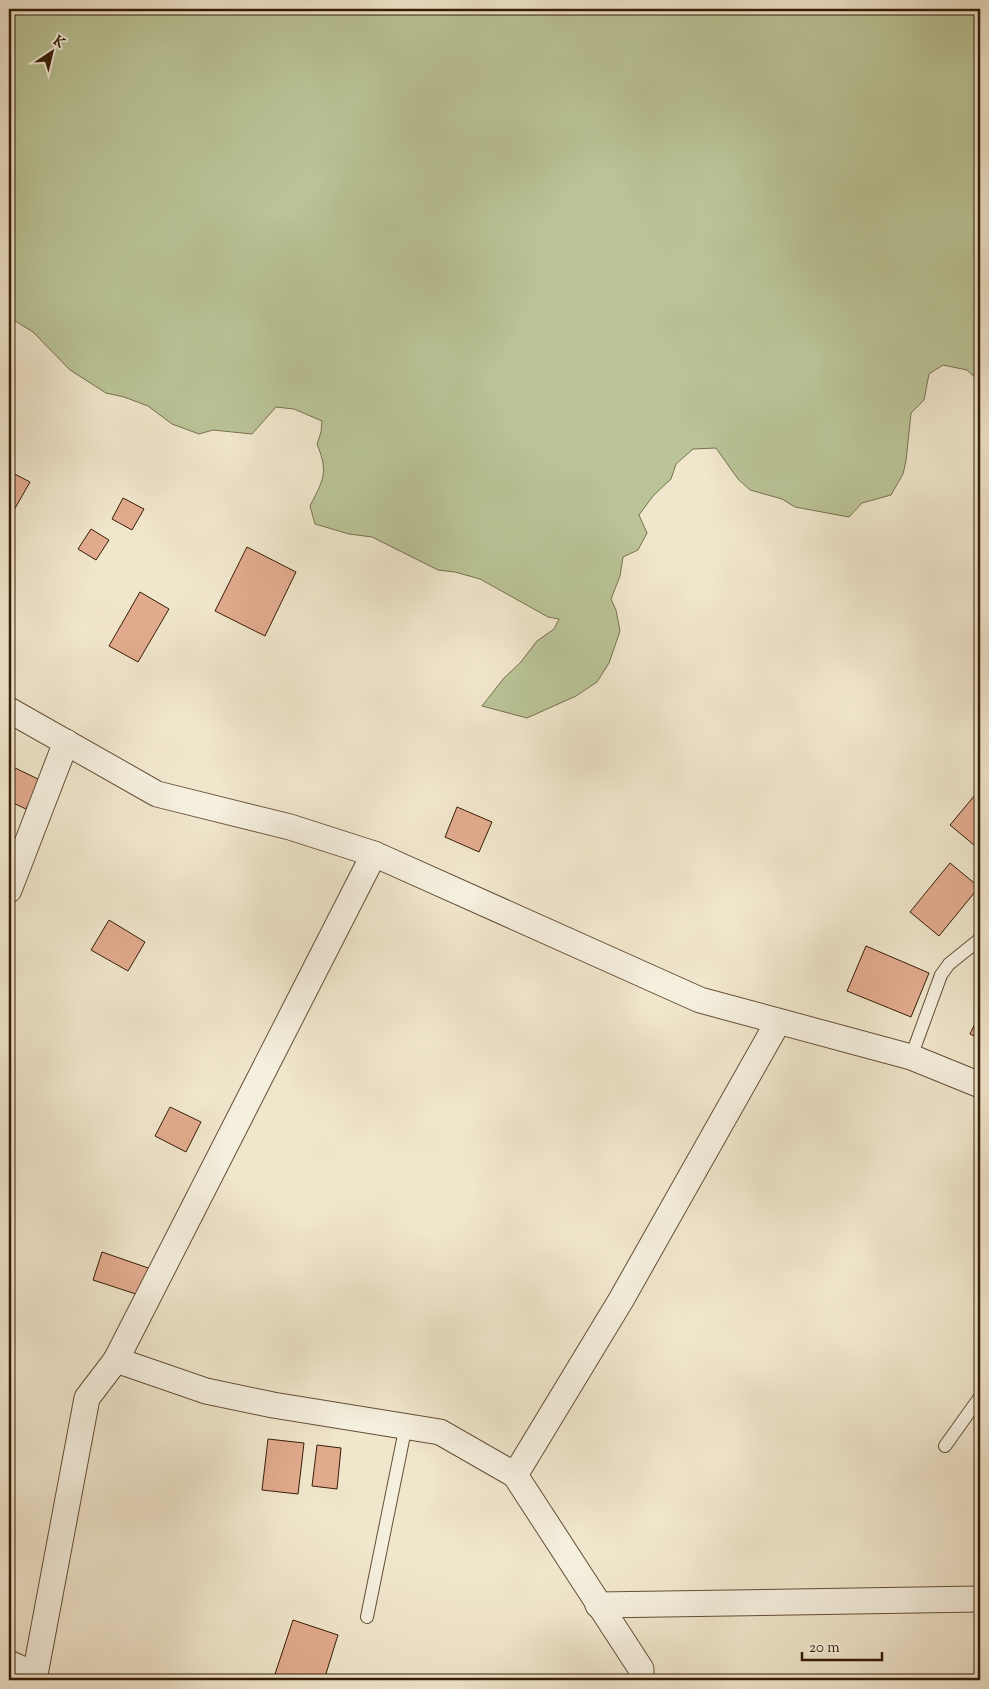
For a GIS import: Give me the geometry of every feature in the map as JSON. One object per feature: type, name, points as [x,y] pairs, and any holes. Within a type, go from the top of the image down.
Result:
[{"type":"street","points":[[9,710],[157,794],[290,827],[374,854],[700,1000],[910,1057],[980,1085]]},
{"type":"street","points":[[9,890],[66,742]]},
{"type":"street","points":[[9,1664],[34,1678],[87,1398],[116,1360],[374,854]]},
{"type":"street","points":[[516,1475],[621,1300],[778,1022]]},
{"type":"street","points":[[116,1360],[206,1391],[273,1405],[440,1432],[516,1475],[641,1669],[641,1680]]},
{"type":"street","points":[[598,1605],[980,1599]]},
{"type":"lane","points":[[910,1057],[941,974],[949,964],[980,939]]},
{"type":"lane","points":[[945,1446],[980,1397]]},
{"type":"lane","points":[[367,1617],[406,1425]]},
{"type":"green space","points":[[9,9],[980,9],[980,382],[967,370],[943,365],[929,374],[924,400],[911,413],[903,474],[891,495],[862,503],[849,517],[795,507],[782,499],[750,490],[738,479],[716,448],[693,449],[676,464],[671,479],[653,496],[639,515],[647,533],[638,550],[623,557],[620,576],[611,599],[616,610],[620,631],[609,663],[597,682],[576,696],[527,718],[482,706],[537,641],[554,629],[559,619],[548,617],[480,579],[455,572],[438,570],[372,537],[349,534],[315,524],[310,506],[323,476],[323,462],[317,444],[322,421],[294,409],[276,407],[252,434],[213,430],[199,434],[172,424],[148,406],[124,397],[106,393],[70,370],[33,332],[9,317]]},
{"type":"building","points":[[9,471],[30,482],[14,510],[9,507]]},
{"type":"building","points":[[123,498],[144,509],[132,530],[112,519]]},
{"type":"building","points":[[91,529],[109,540],[96,560],[78,549]]},
{"type":"building","points":[[247,547],[296,572],[265,636],[215,611]]},
{"type":"building","points":[[140,592],[169,609],[138,662],[109,646]]},
{"type":"building","points":[[9,765],[40,780],[26,809],[9,801]]},
{"type":"building","points":[[980,789],[980,850],[950,825]]},
{"type":"building","points":[[457,807],[492,822],[479,852],[445,837]]},
{"type":"building","points":[[950,863],[979,887],[939,936],[910,912]]},
{"type":"building","points":[[109,920],[145,942],[128,971],[91,950]]},
{"type":"building","points":[[866,946],[929,973],[911,1017],[847,991]]},
{"type":"building","points":[[980,1013],[980,1039],[970,1034]]},
{"type":"building","points":[[170,1107],[201,1122],[186,1152],[155,1136]]},
{"type":"building","points":[[102,1252],[154,1270],[145,1297],[93,1280]]},
{"type":"building","points":[[268,1439],[304,1443],[298,1494],[262,1490]]},
{"type":"building","points":[[317,1445],[341,1448],[337,1489],[312,1486]]},
{"type":"building","points":[[293,1620],[338,1635],[324,1680],[294,1680],[275,1674]]}]
